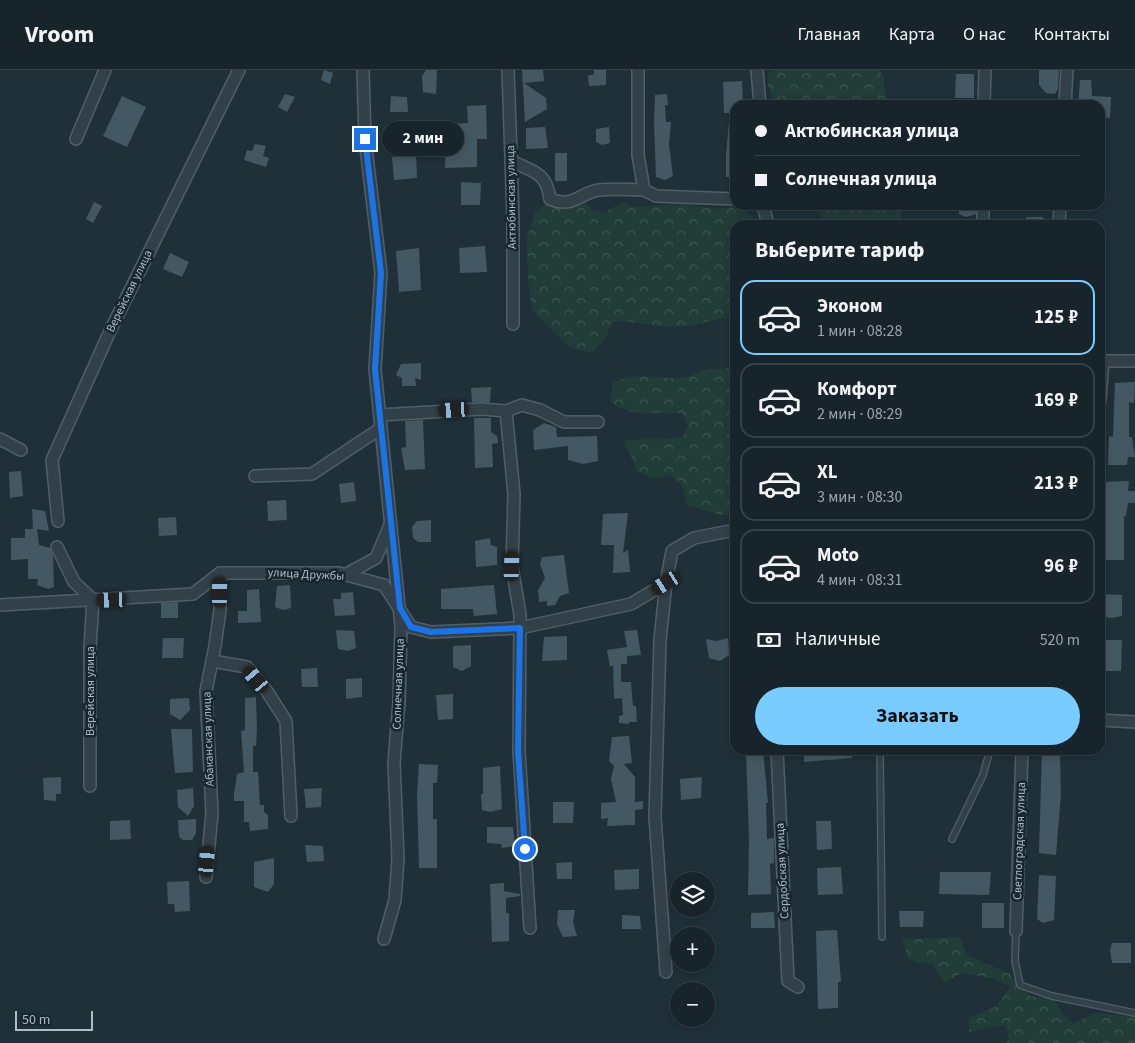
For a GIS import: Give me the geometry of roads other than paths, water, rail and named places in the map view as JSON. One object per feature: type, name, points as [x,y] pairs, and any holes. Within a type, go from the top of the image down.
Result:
[{"type":"street","points":[[76,139],[105,70]]},
{"type":"street","name":"Верейская улица","points":[[58,521],[52,460],[110,330],[239,70]]},
{"type":"street","name":"Солнечная улица","points":[[363,70],[365,139],[381,273],[375,369],[400,608],[399,702],[394,763],[398,859],[395,900],[384,939]]},
{"type":"street","name":"Актюбинская улица","points":[[508,70],[513,324]]},
{"type":"street","points":[[638,70],[638,155],[644,190]]},
{"type":"street","points":[[758,70],[760,100]]},
{"type":"street","points":[[984,100],[985,70]]},
{"type":"street","points":[[1065,100],[1067,70]]},
{"type":"street","points":[[511,161],[544,177],[550,199],[559,202],[580,199],[598,190],[644,190],[656,196],[730,198]]},
{"type":"street","points":[[1105,361],[1135,361]]},
{"type":"street","points":[[380,415],[482,409],[506,411],[522,404],[540,410],[564,422],[598,422]]},
{"type":"street","points":[[506,411],[514,494],[512,566],[520,615],[518,751],[530,928]]},
{"type":"street","points":[[255,476],[312,474],[381,428]]},
{"type":"street","points":[[0,439],[20,450]]},
{"type":"street","points":[[345,575],[376,558],[391,524]]},
{"type":"street","points":[[666,972],[655,817],[660,640],[666,583],[672,551],[694,538],[730,531]]},
{"type":"street","points":[[56,547],[74,582],[93,600]]},
{"type":"street","name":"улица Дружбы","points":[[220,573],[276,571],[345,575],[384,584],[411,627],[431,632],[520,628],[631,604],[666,583]]},
{"type":"street","points":[[0,606],[193,594],[220,573]]},
{"type":"street","name":"Абаканская улица","points":[[206,877],[212,813],[206,691],[220,610],[220,573]]},
{"type":"street","name":"Верейская улица","points":[[90,786],[90,646],[93,600]]},
{"type":"street","points":[[212,661],[247,667],[266,690],[286,722],[291,816]]},
{"type":"street","points":[[1105,720],[1135,722]]},
{"type":"street","name":"Сердобская улица","points":[[777,755],[788,981],[798,988]]},
{"type":"street","name":"Светлоградская улица","points":[[1016,931],[1022,755]]},
{"type":"lane","points":[[880,755],[882,937]]},
{"type":"lane","points":[[952,839],[983,775],[989,755]]},
{"type":"lane","points":[[1016,931],[1016,961],[1020,985],[1052,996],[1135,1013]]}]
